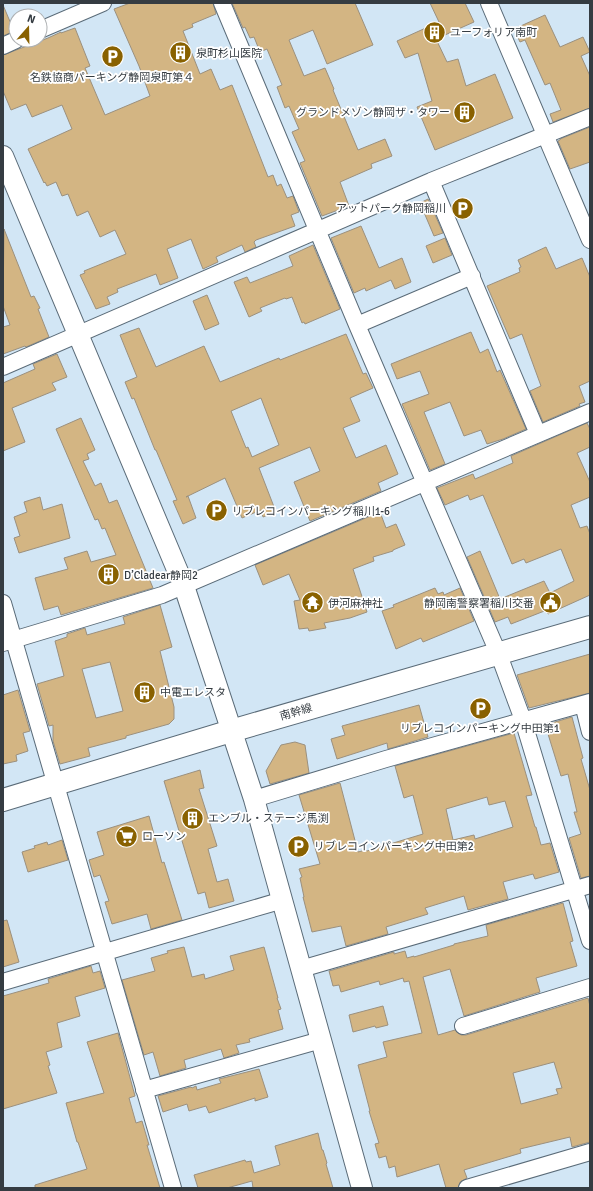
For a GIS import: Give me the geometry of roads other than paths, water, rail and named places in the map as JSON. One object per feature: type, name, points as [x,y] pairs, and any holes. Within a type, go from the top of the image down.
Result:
[{"type":"main road","name":"南幹線","points":[[3,800],[231,731],[590,627]]},
{"type":"street","points":[[48,27],[103,3]]},
{"type":"street","points":[[222,3],[357,325],[498,654],[523,720],[590,941]]},
{"type":"street","points":[[489,3],[590,240]]},
{"type":"street","points":[[3,367],[431,181],[590,117]]},
{"type":"street","points":[[3,156],[184,586],[254,799],[362,1188]]},
{"type":"street","points":[[431,181],[538,434]]},
{"type":"street","points":[[357,325],[472,276]]},
{"type":"street","points":[[8,642],[162,595],[590,412]]},
{"type":"street","points":[[3,603],[8,642],[55,785],[173,1188]]},
{"type":"street","points":[[254,799],[386,759],[586,703],[590,732]]},
{"type":"street","points":[[301,969],[590,885]]},
{"type":"street","points":[[3,982],[282,900]]},
{"type":"street","points":[[463,1026],[590,987]]},
{"type":"street","points":[[144,1090],[321,1040]]},
{"type":"street","points":[[467,1188],[507,1182],[590,1152]]},
{"type":"place","name":"ユーフォリア南町","points":[[435,32]]},
{"type":"place","name":"泉町杉山医院","points":[[180,53]]},
{"type":"place","name":"名鉄協商パーキング静岡泉町第４","points":[[112,57]]},
{"type":"place","name":"グランドメゾン静岡ザ・タワー","points":[[465,112]]},
{"type":"place","name":"アットパーク静岡稲川","points":[[462,208]]},
{"type":"place","name":"リブレコインパーキング稲川1-6","points":[[216,511]]},
{"type":"place","name":"D’Cladear静岡2","points":[[109,575]]},
{"type":"place","name":"伊河麻神社","points":[[312,603]]},
{"type":"place","name":"静岡南警察署稲川交番","points":[[550,603]]},
{"type":"place","name":"中電エレスタ","points":[[144,692]]},
{"type":"place","name":"リブレコインパーキング中田第1","points":[[480,708]]},
{"type":"place","name":"エンブル・ステージ馬渕","points":[[192,818]]},
{"type":"place","name":"ローソン","points":[[126,836]]},
{"type":"place","name":"リブレコインパーキング中田第2","points":[[299,846]]}]
